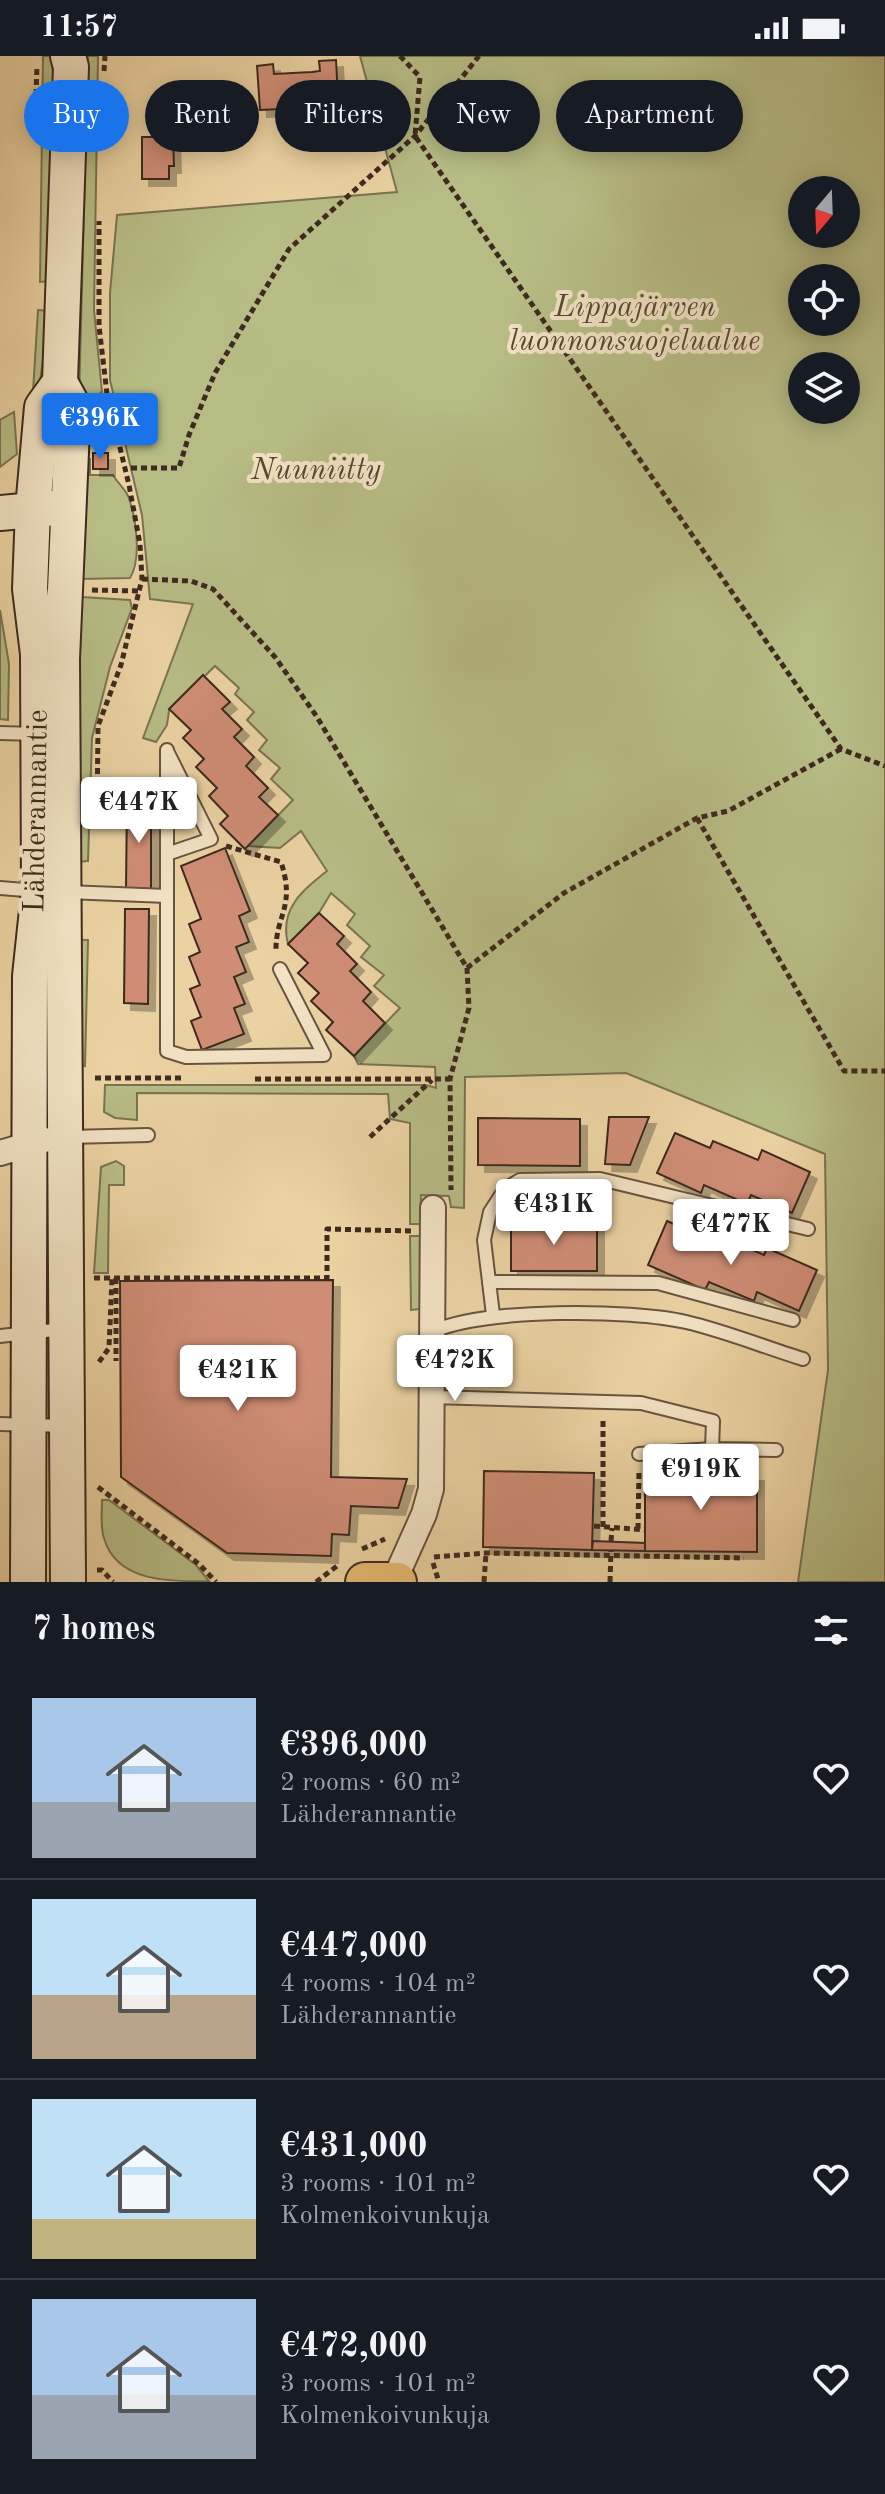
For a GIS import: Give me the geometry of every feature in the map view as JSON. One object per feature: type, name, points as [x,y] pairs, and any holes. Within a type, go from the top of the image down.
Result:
[{"type":"main road","name":"Lähderannantie","points":[[68,1582],[65,1137],[52,892],[51,734],[73,406],[60,382],[71,60]]},
{"type":"main road","name":"Lähderannantie","points":[[51,734],[30,589],[16,548],[16,511],[42,407],[60,382]]},
{"type":"main road","points":[[16,511],[68,507]]},
{"type":"main road","points":[[16,548],[65,552]]},
{"type":"main road","name":"Lähderannantie","points":[[28,1582],[14,1425],[14,1148],[30,976],[52,892]]},
{"type":"street","points":[[14,1148],[65,1137]]},
{"type":"street","points":[[385,1582],[429,1500],[433,1208]]},
{"type":"lane","points":[[0,733],[51,734]]},
{"type":"lane","points":[[167,854],[211,839],[167,750],[167,854],[167,1051],[186,1057],[324,1055],[280,969]]},
{"type":"lane","points":[[0,888],[167,896]]},
{"type":"lane","points":[[65,1137],[148,1135]]},
{"type":"lane","points":[[493,1315],[484,1240],[490,1212],[505,1189],[520,1180],[613,1181],[808,1229]]},
{"type":"lane","points":[[489,1282],[599,1279],[658,1283],[793,1320]]},
{"type":"lane","points":[[432,1332],[451,1323],[493,1315],[617,1316],[684,1322],[803,1359]]},
{"type":"lane","points":[[14,1333],[66,1329]]},
{"type":"lane","points":[[432,1397],[641,1403],[713,1421],[712,1449]]},
{"type":"lane","points":[[14,1425],[67,1426]]},
{"type":"lane","points":[[639,1454],[712,1449],[776,1450]]},
{"type":"path","points":[[104,80],[105,56]]},
{"type":"path","points":[[400,56],[420,77],[415,136],[841,749],[885,766]]},
{"type":"path","points":[[131,468],[179,468],[215,373],[289,249],[415,136],[479,56]]},
{"type":"path","points":[[97,833],[98,726],[121,665],[142,579],[135,514],[107,394],[99,326],[99,217]]},
{"type":"path","points":[[142,579],[191,581],[213,589],[275,657],[317,717],[467,968],[469,1008],[450,1079]]},
{"type":"path","points":[[467,968],[564,893],[697,818],[728,811],[841,749]]},
{"type":"path","points":[[697,818],[844,1071],[885,1071]]},
{"type":"path","points":[[211,839],[281,862],[287,881],[287,906],[276,943],[280,969]]},
{"type":"path","points":[[93,1063],[93,1078]]},
{"type":"path","points":[[370,1137],[432,1079]]},
{"type":"path","points":[[89,1278],[327,1278],[327,1229],[403,1231]]},
{"type":"path","points":[[114,1278],[116,1361]]},
{"type":"path","points":[[99,1362],[109,1348],[114,1278]]},
{"type":"path","points":[[603,1402],[603,1527]]},
{"type":"path","points":[[94,1484],[199,1564],[216,1582]]},
{"type":"path","points":[[594,1526],[645,1530]]},
{"type":"path","points":[[611,1541],[612,1528]]},
{"type":"path","points":[[484,1582],[486,1553]]},
{"type":"path","points":[[434,1558],[486,1553],[611,1553],[744,1558]]},
{"type":"path","points":[[610,1582],[611,1553]]},
{"type":"green space","points":[[43,56],[52,56],[53,80],[43,80]]},
{"type":"green space","points":[[88,56],[98,56],[98,80],[87,80]]},
{"type":"green space","name":"Nuuniitty","points":[[360,56],[885,56],[885,1582],[798,1582],[828,1370],[825,1154],[626,1073],[465,1077],[464,1208],[451,1207],[449,1196],[421,1195],[420,1224],[410,1224],[410,1123],[390,1119],[388,1094],[137,1093],[137,1120],[115,1118],[104,1112],[105,1085],[426,1085],[436,1088],[435,1067],[358,1064],[354,1056],[400,1008],[374,986],[384,975],[361,957],[370,946],[347,925],[355,914],[331,893],[319,913],[288,944],[286,932],[290,911],[301,894],[327,871],[301,831],[280,848],[248,846],[293,800],[271,779],[280,768],[259,750],[267,740],[247,720],[254,712],[235,694],[239,688],[215,666],[169,711],[167,725],[156,742],[143,738],[193,604],[150,599],[142,515],[110,380],[110,293],[117,215],[397,192],[386,152],[411,152],[411,80],[367,80]]},
{"type":"green space","points":[[42,152],[55,152],[50,281],[40,282]]},
{"type":"green space","points":[[85,152],[96,152],[94,310],[102,392],[84,404],[79,400]]},
{"type":"green space","points":[[38,310],[50,311],[36,409],[32,408]]},
{"type":"green space","points":[[14,412],[17,454],[0,467],[0,420]]},
{"type":"green space","points":[[82,459],[90,459],[90,475],[113,475],[128,496],[136,537],[136,560],[130,578],[81,579]]},
{"type":"green space","points":[[81,597],[130,600],[132,608],[110,667],[92,738],[88,861],[76,862]]},
{"type":"green space","points":[[0,610],[9,664],[8,720],[0,719]]},
{"type":"green space","points":[[77,940],[88,940],[85,1066],[79,1065]]},
{"type":"green space","points":[[116,1161],[124,1166],[124,1185],[109,1185],[108,1273],[94,1273],[101,1167]]},
{"type":"green space","points":[[410,1236],[420,1236],[420,1309],[411,1310]]},
{"type":"green space","points":[[102,1500],[109,1500],[196,1565],[209,1581],[178,1581],[146,1576],[120,1563],[110,1553],[103,1534]]},
{"type":"building","points":[[336,60],[337,80],[275,80],[275,109],[260,110],[257,66],[273,64],[274,74],[312,72],[320,71],[319,61]]},
{"type":"building","points":[[142,137],[145,137],[145,152],[174,152],[174,166],[169,166],[169,179],[142,179]]},
{"type":"building","points":[[93,453],[108,453],[108,469],[93,469]]},
{"type":"building","points":[[203,675],[230,702],[222,709],[242,729],[234,737],[254,757],[246,766],[268,788],[259,797],[278,815],[245,849],[220,824],[228,816],[209,796],[217,788],[196,767],[204,759],[183,738],[191,730],[169,709]]},
{"type":"building","points":[[127,800],[151,800],[151,889],[126,888]]},
{"type":"building","points":[[225,848],[250,911],[239,916],[249,942],[236,947],[246,972],[234,977],[245,1004],[234,1008],[244,1034],[202,1050],[191,1021],[201,1017],[190,989],[200,985],[189,957],[200,952],[189,924],[201,919],[181,866]]},
{"type":"building","points":[[125,909],[149,909],[148,1004],[124,1003]]},
{"type":"building","points":[[319,913],[344,936],[337,944],[357,964],[350,971],[371,992],[363,1001],[385,1023],[354,1056],[326,1030],[333,1022],[311,1001],[319,993],[298,973],[308,963],[288,944]]},
{"type":"building","points":[[609,1117],[649,1117],[630,1165],[605,1164]]},
{"type":"building","points":[[478,1118],[580,1119],[580,1166],[478,1165]]},
{"type":"building","points":[[675,1133],[710,1148],[713,1141],[758,1160],[762,1150],[810,1172],[792,1213],[751,1195],[747,1204],[704,1185],[701,1193],[657,1173]]},
{"type":"building","points":[[667,1221],[716,1242],[718,1235],[764,1255],[767,1248],[817,1270],[799,1311],[757,1292],[754,1301],[709,1282],[705,1290],[648,1265]]},
{"type":"building","points":[[511,1223],[597,1223],[597,1271],[511,1271]]},
{"type":"building","points":[[333,1280],[331,1477],[407,1479],[398,1508],[351,1506],[349,1535],[332,1534],[331,1556],[227,1553],[121,1477],[120,1281]]},
{"type":"building","points":[[484,1471],[594,1473],[592,1550],[483,1547]]},
{"type":"building","points":[[645,1473],[757,1474],[757,1552],[645,1551]]},
{"type":"building","points":[[593,1541],[645,1543],[645,1551],[592,1550]]},
{"type":"park label","name":"Lippajärven luonnonsuojelualue","points":[[635,325]]}]
